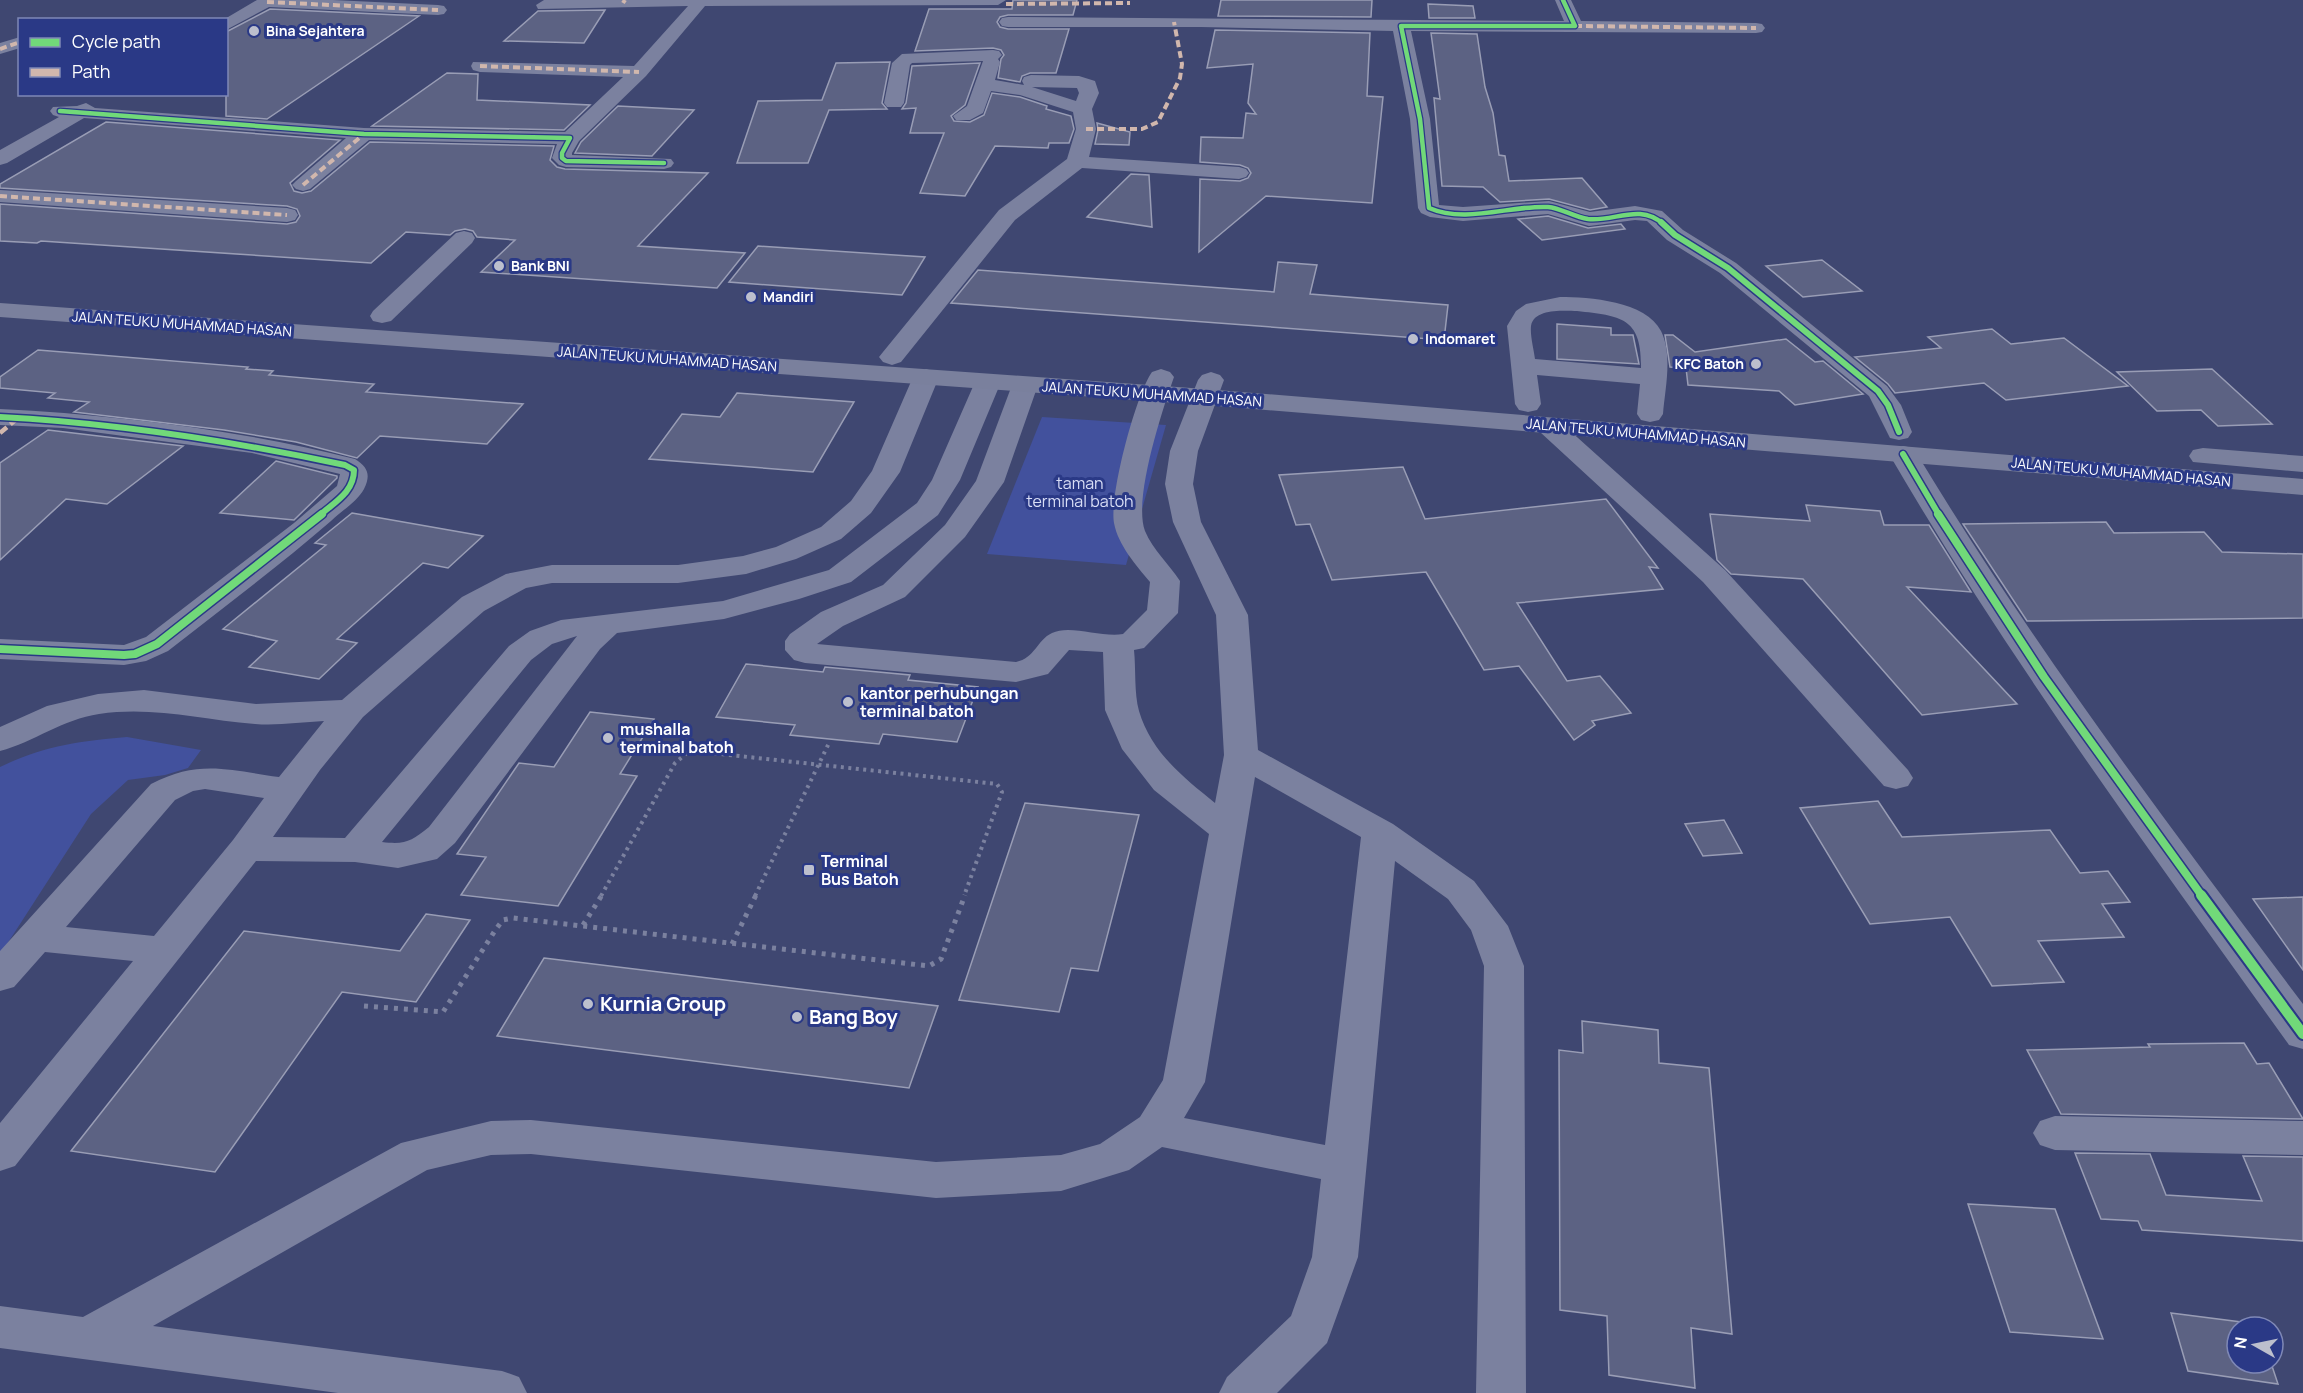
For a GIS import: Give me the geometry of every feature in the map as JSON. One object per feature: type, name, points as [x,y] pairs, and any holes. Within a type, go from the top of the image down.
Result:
[{"type":"highway","name":"JALAN TEUKU MUHAMMAD HASAN","points":[[0,288],[892,357],[931,368]]},
{"type":"highway","name":"JALAN TEUKU MUHAMMAD HASAN","points":[[0,310],[931,368],[1208,389],[1549,426],[2303,464]]},
{"type":"highway","name":"JALAN TEUKU MUHAMMAD HASAN","points":[[1208,389],[1528,404],[1650,414],[2303,487]]},
{"type":"street","points":[[1198,0],[1201,22]]},
{"type":"street","points":[[1563,0],[1575,26]]},
{"type":"street","points":[[228,23],[268,1],[438,10]]},
{"type":"street","points":[[664,163],[566,161],[562,158],[562,153],[570,138],[639,72],[696,8],[699,1]]},
{"type":"street","points":[[544,5],[699,1],[1005,7],[1130,3]]},
{"type":"street","points":[[1005,7],[1201,22],[1401,26],[1756,28]]},
{"type":"street","points":[[963,116],[976,109],[993,55],[1006,31],[1005,7]]},
{"type":"street","points":[[1401,26],[1420,119],[1429,208],[1438,212],[1463,214],[1549,207],[1589,219],[1635,213],[1654,216],[1675,235],[1728,268],[1878,391],[1888,405],[1901,443],[1942,523],[2079,727],[2303,1034]]},
{"type":"street","points":[[0,49],[18,43]]},
{"type":"street","points":[[894,103],[901,63],[908,58],[993,55]]},
{"type":"street","points":[[480,66],[639,72]]},
{"type":"street","points":[[892,357],[1007,215],[1077,162],[1086,129],[1082,109],[1023,90],[985,82]]},
{"type":"street","points":[[0,145],[60,111],[94,102],[251,123],[364,134],[570,138]]},
{"type":"street","points":[[0,159],[94,102]]},
{"type":"street","points":[[303,185],[364,134]]},
{"type":"street","points":[[1077,162],[1239,173]]},
{"type":"street","points":[[0,196],[286,215]]},
{"type":"street","points":[[382,316],[464,238]]},
{"type":"street","points":[[1528,404],[1519,326],[1524,315],[1535,308],[1552,305],[1588,305],[1619,311],[1638,319],[1648,329],[1653,342],[1650,414]]},
{"type":"street","points":[[1523,366],[1652,377]]},
{"type":"street","points":[[0,1154],[246,849],[288,790],[351,710],[474,604],[517,580],[552,574],[678,574],[746,565],[786,553],[831,533],[861,507],[885,472],[931,368]]},
{"type":"street","points":[[355,850],[520,653],[538,638],[555,630],[584,625],[608,625],[724,610],[840,576],[876,550],[928,509],[946,480],[992,373]]},
{"type":"street","points":[[1030,376],[990,482],[955,531],[894,591],[832,619],[801,641],[801,650],[805,653],[1016,672],[1037,667],[1061,640],[1118,644],[1133,642],[1140,637],[1162,614],[1165,581],[1138,546],[1127,522],[1128,500],[1157,385]]},
{"type":"street","points":[[89,1338],[416,1155],[464,1143],[491,1138],[531,1137],[936,1180],[1061,1173],[1114,1158],[1155,1129],[1184,1082],[1241,755],[1232,615],[1187,522],[1179,484],[1184,451],[1208,389]]},
{"type":"street","points":[[0,649],[124,655],[135,654],[157,644],[304,529],[349,490],[354,478],[354,470],[345,465],[252,445],[63,420],[6,423]]},
{"type":"street","points":[[1549,426],[1714,576],[1896,778]]},
{"type":"street","points":[[246,849],[355,850],[399,856],[424,850],[442,835],[589,642],[608,625]]},
{"type":"street","points":[[1118,644],[1122,710],[1139,749],[1166,782],[1228,831]]},
{"type":"street","points":[[0,740],[59,713],[98,704],[144,700],[255,714],[351,710]]},
{"type":"street","points":[[1241,755],[1380,832],[1461,890],[1489,926],[1504,966],[1502,1393]]},
{"type":"street","points":[[0,976],[163,792],[194,778],[288,790]]},
{"type":"street","points":[[1244,1393],[1310,1328],[1335,1257],[1380,832]]},
{"type":"street","points":[[35,938],[165,951]]},
{"type":"street","points":[[1155,1129],[1344,1166]]},
{"type":"street","points":[[2055,1133],[2303,1138]]},
{"type":"street","points":[[0,1326],[502,1393]]},
{"type":"path","points":[[732,944],[830,743]]},
{"type":"path","points":[[364,1006],[443,1012],[503,920],[513,918],[929,966],[941,959],[1002,792],[997,784],[990,783],[687,753],[675,763],[622,861],[583,925]]},
{"type":"green space","name":"taman terminal batoh","points":[[1042,417],[1166,425],[1126,565],[987,554]]},
{"type":"green space","points":[[127,737],[201,750],[188,768],[165,775],[128,780],[91,814],[0,955],[0,767],[47,749],[93,740]]},
{"type":"building","points":[[1013,0],[1077,0],[1073,15],[1008,15],[1000,17],[997,22],[1000,27],[1008,29],[1069,29],[1056,73],[1030,73],[1022,76],[1020,82],[998,78],[1001,59],[1004,55],[1001,50],[993,48],[915,51],[929,9],[1012,9]]},
{"type":"building","points":[[1221,0],[1372,0],[1371,17],[1218,16]]},
{"type":"building","points":[[1428,4],[1473,6],[1475,18],[1429,18]]},
{"type":"building","points":[[270,9],[419,16],[267,119],[226,116],[228,31]]},
{"type":"building","points":[[605,10],[584,43],[504,41],[538,11]]},
{"type":"building","points":[[1215,30],[1370,33],[1367,96],[1383,97],[1372,203],[1266,196],[1199,252],[1200,179],[1240,181],[1248,178],[1251,173],[1248,168],[1240,165],[1200,162],[1201,137],[1243,138],[1246,113],[1256,114],[1248,103],[1253,64],[1207,68]]},
{"type":"building","points":[[1431,33],[1477,34],[1499,155],[1505,156],[1509,181],[1582,178],[1607,207],[1590,210],[1549,199],[1500,202],[1483,187],[1442,186],[1434,98],[1440,99]]},
{"type":"building","points":[[890,62],[882,103],[887,109],[829,110],[808,163],[737,163],[758,101],[822,100],[836,63]]},
{"type":"building","points":[[980,63],[965,105],[951,116],[954,121],[970,122],[984,115],[992,93],[1020,97],[1047,106],[1046,109],[1071,116],[1074,129],[1069,143],[1049,143],[1048,148],[995,146],[965,196],[920,193],[944,133],[910,133],[916,108],[902,109],[906,103],[912,66]]},
{"type":"building","points":[[447,73],[478,74],[477,100],[590,105],[564,130],[372,126]]},
{"type":"building","points":[[618,106],[694,110],[652,156],[575,153],[581,142]]},
{"type":"building","points":[[106,122],[340,140],[290,183],[294,191],[302,193],[311,191],[370,142],[554,146],[550,160],[557,167],[565,169],[708,173],[638,246],[745,253],[717,288],[481,272],[515,240],[477,237],[473,231],[465,229],[455,231],[450,235],[406,232],[371,263],[41,241],[37,243],[0,241],[0,204],[287,224],[296,222],[300,216],[297,209],[287,206],[0,188],[0,184]]},
{"type":"building","points":[[1097,123],[1130,132],[1129,145],[1095,144]]},
{"type":"building","points":[[1131,174],[1149,175],[1152,227],[1087,217]]},
{"type":"building","points":[[1548,216],[1588,228],[1621,224],[1625,229],[1542,240],[1518,219]]},
{"type":"building","points":[[758,246],[925,257],[902,295],[729,282]]},
{"type":"building","points":[[1822,260],[1862,291],[1803,297],[1766,266]]},
{"type":"building","points":[[1278,262],[1317,265],[1310,294],[1448,305],[1444,340],[951,303],[978,270],[1274,292]]},
{"type":"building","points":[[1557,324],[1611,328],[1611,335],[1633,335],[1639,364],[1557,359]]},
{"type":"building","points":[[1992,329],[2011,344],[2064,338],[2128,386],[2006,400],[1984,383],[1895,393],[1888,384],[1855,357],[1941,348],[1928,337]]},
{"type":"building","points":[[1665,335],[1673,335],[1695,352],[1786,339],[1815,362],[1823,361],[1863,394],[1795,405],[1779,391],[1688,385],[1686,368],[1670,367]]},
{"type":"building","points":[[38,350],[248,367],[246,369],[273,371],[269,375],[374,384],[366,392],[523,404],[487,444],[380,436],[357,458],[296,442],[224,430],[74,412],[89,402],[48,398],[55,393],[0,388],[0,377]]},
{"type":"building","points":[[2212,369],[2272,424],[2218,426],[2201,410],[2157,411],[2117,372]]},
{"type":"building","points":[[737,393],[854,402],[813,472],[649,459],[682,414],[720,417]]},
{"type":"building","points":[[48,430],[183,446],[107,504],[66,499],[0,560],[0,463]]},
{"type":"building","points":[[276,461],[337,476],[337,478],[294,520],[220,513]]},
{"type":"building","points":[[1403,467],[1425,519],[1606,499],[1658,568],[1649,567],[1663,589],[1517,603],[1567,681],[1600,676],[1631,713],[1592,721],[1595,725],[1574,740],[1519,666],[1484,670],[1426,572],[1332,580],[1310,524],[1296,525],[1279,475]]},
{"type":"building","points":[[1806,505],[1880,511],[1884,525],[1929,525],[1971,592],[1907,587],[2017,704],[1922,715],[1803,579],[1731,574],[1717,560],[1710,514],[1810,521]]},
{"type":"building","points":[[352,513],[483,536],[448,568],[423,563],[337,639],[357,643],[319,679],[249,667],[277,641],[223,629],[326,545],[315,543]]},
{"type":"building","points":[[2106,522],[2114,533],[2204,532],[2222,552],[2303,554],[2303,618],[2027,621],[1963,524]]},
{"type":"building","name":"kantor perhubungan terminal batoh","points":[[746,664],[823,672],[825,667],[910,675],[908,680],[978,687],[957,742],[883,734],[879,744],[790,735],[795,725],[716,717]]},
{"type":"building","points":[[590,712],[654,719],[620,774],[637,776],[558,906],[461,895],[486,857],[457,854],[519,763],[554,767]]},
{"type":"building","points":[[1878,801],[1902,837],[2050,830],[2080,873],[2108,871],[2130,902],[2102,904],[2124,937],[2038,941],[2064,982],[1992,986],[1950,917],[1870,924],[1800,808]]},
{"type":"building","points":[[1025,803],[1139,815],[1098,971],[1071,968],[1059,1012],[959,1000]]},
{"type":"building","points":[[1724,820],[1742,853],[1703,856],[1685,824]]},
{"type":"building","points":[[2303,897],[2303,970],[2253,899]]},
{"type":"building","points":[[426,914],[470,920],[416,1002],[342,992],[215,1172],[71,1151],[244,931],[400,951]]},
{"type":"building","points":[[544,958],[938,1006],[909,1088],[497,1036]]},
{"type":"building","points":[[1582,1021],[1658,1030],[1659,1063],[1709,1068],[1732,1334],[1691,1328],[1695,1388],[1609,1375],[1607,1316],[1560,1310],[1559,1050],[1583,1053]]},
{"type":"building","points":[[2244,1043],[2257,1064],[2269,1063],[2303,1119],[2061,1114],[2027,1050],[2150,1047],[2148,1044]]},
{"type":"building","points":[[2075,1153],[2150,1154],[2166,1195],[2262,1201],[2243,1156],[2303,1157],[2303,1241],[2142,1230],[2138,1221],[2101,1219]]},
{"type":"building","points":[[1968,1204],[2055,1209],[2103,1339],[2010,1332]]},
{"type":"building","points":[[2171,1313],[2225,1320],[2225,1375],[2275,1375],[2278,1384],[2188,1371]]},
{"type":"marked path","points":[[267,2],[438,10]]},
{"type":"marked path","points":[[1006,4],[1130,3]]},
{"type":"marked path","points":[[1086,129],[1142,129],[1158,122],[1180,78],[1182,64],[1174,22]]},
{"type":"marked path","points":[[1575,26],[1756,28]]},
{"type":"marked path","points":[[0,49],[18,43]]},
{"type":"marked path","points":[[480,66],[639,72]]},
{"type":"marked path","points":[[303,185],[364,134]]},
{"type":"marked path","points":[[0,196],[287,215]]},
{"type":"marked path","points":[[0,433],[18,418]]},
{"type":"cycle path","points":[[1563,0],[1575,26],[1401,26],[1420,119],[1429,208],[1438,212],[1463,214],[1549,207],[1589,219],[1635,213],[1654,216],[1675,235],[1728,268],[1878,391],[1888,405],[1899,432]]},
{"type":"cycle path","points":[[60,111],[364,134],[570,138],[562,153],[562,158],[566,161],[664,163]]},
{"type":"cycle path","points":[[0,417],[63,420],[252,445],[345,465],[354,470],[354,478],[349,490],[304,529],[157,644],[135,654],[124,655],[0,649]]},
{"type":"cycle path","points":[[1903,454],[1948,530],[2044,677],[2146,821],[2303,1034]]},
{"type":"place","name":"Bina Sejahtera","points":[[254,31]]},
{"type":"place","name":"Bank BNI","points":[[499,266]]},
{"type":"place","name":"Mandiri","points":[[751,297]]},
{"type":"place","name":"Indomaret","points":[[1413,339]]},
{"type":"place","name":"KFC Batoh","points":[[1756,364]]},
{"type":"place","name":"kantor perhubungan terminal batoh","points":[[848,702]]},
{"type":"place","name":"mushalla terminal batoh","points":[[608,738]]},
{"type":"place","name":"Terminal Bus Batoh","points":[[809,870]]},
{"type":"place","name":"Kurnia Group","points":[[588,1004]]},
{"type":"place","name":"Bang Boy","points":[[797,1017]]}]
